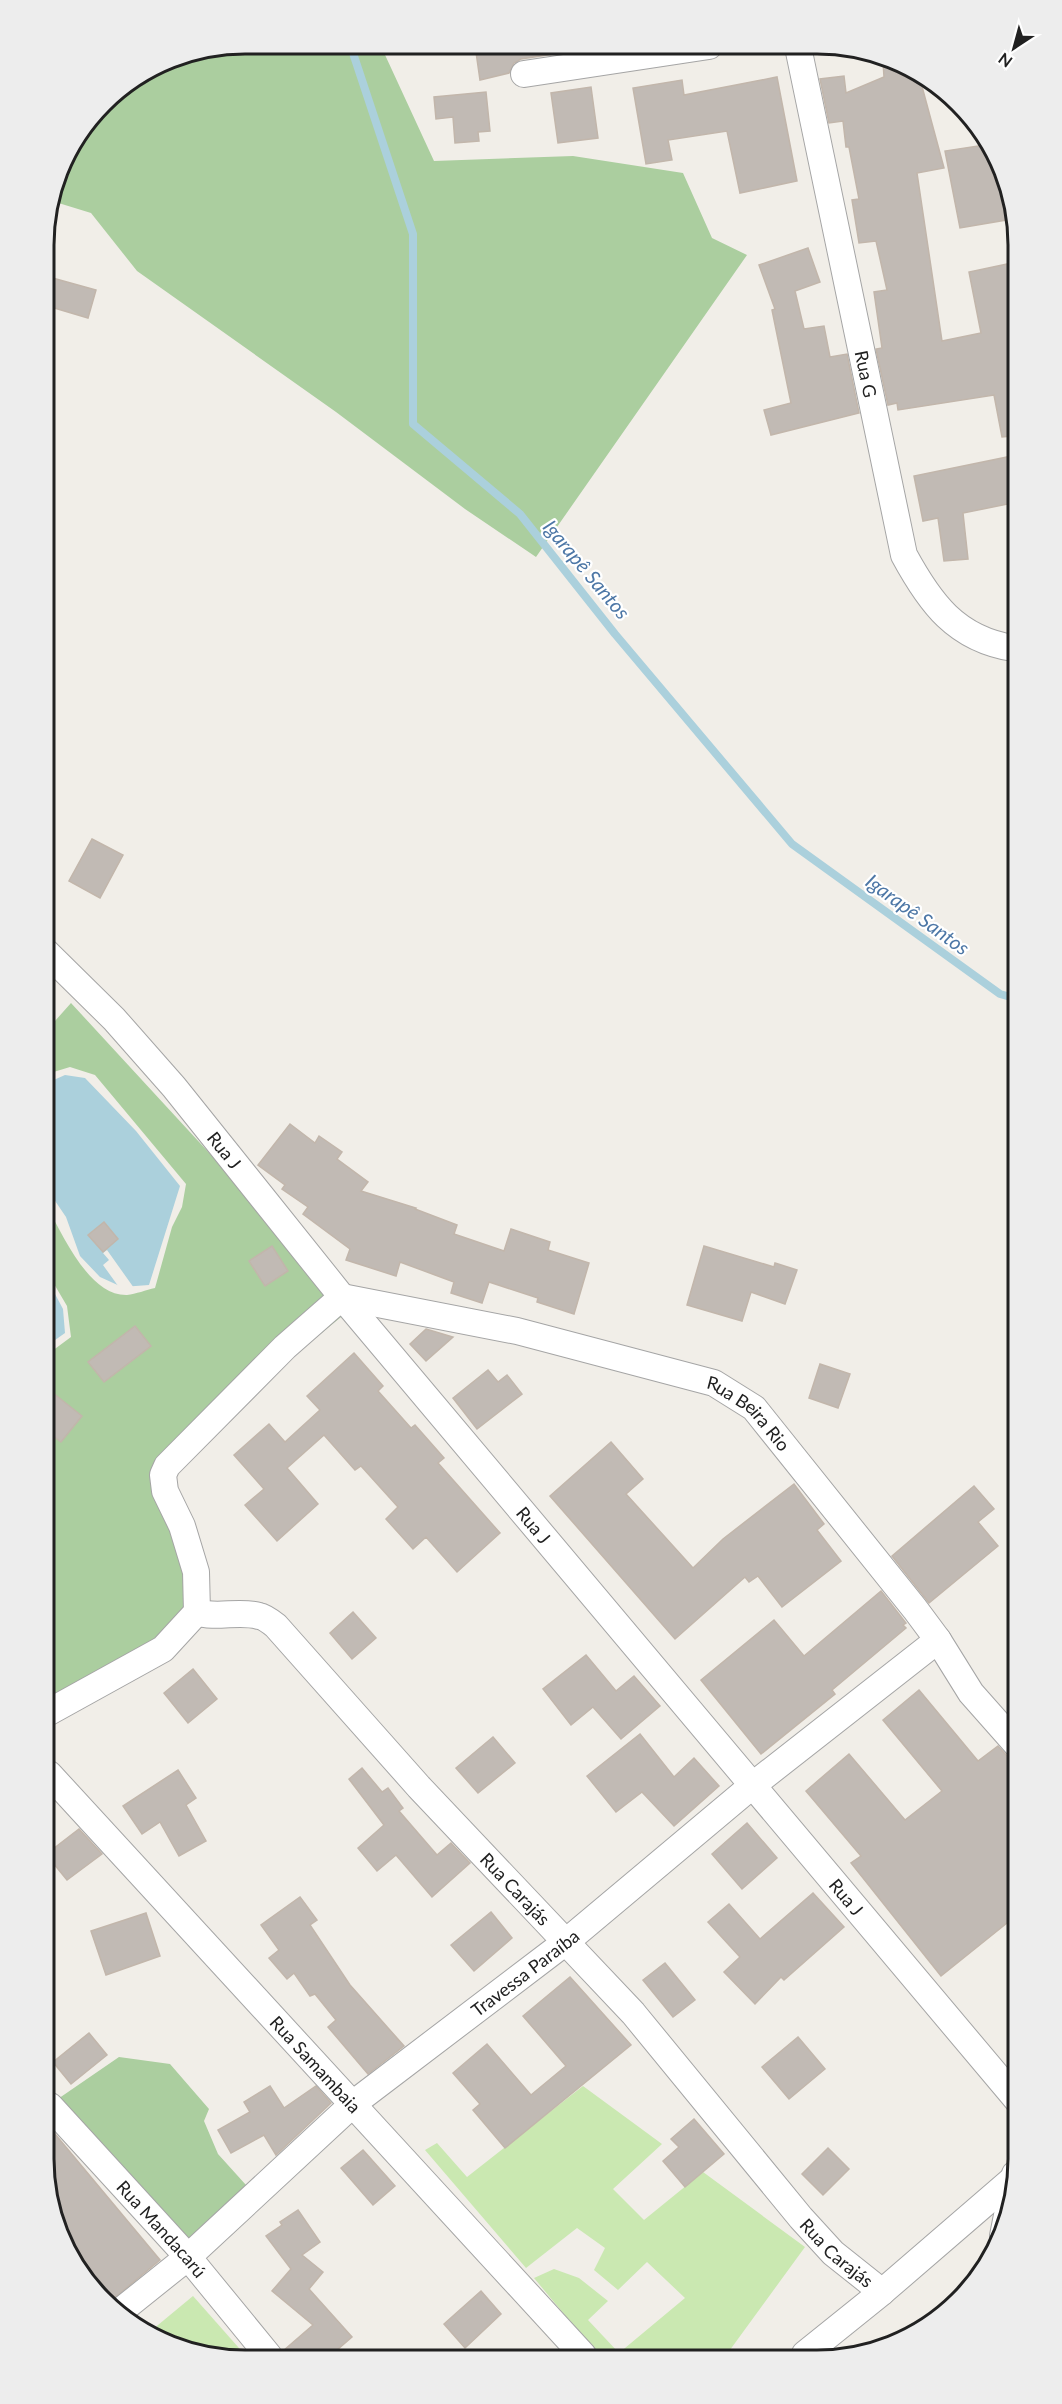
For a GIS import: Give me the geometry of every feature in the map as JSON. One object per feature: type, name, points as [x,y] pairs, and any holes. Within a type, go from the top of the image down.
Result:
[{"type":"street","points":[[525,74],[656,54]]},
{"type":"street","name":"Rua G","points":[[799,54],[904,555],[922,589],[944,615],[974,638],[1008,647]]},
{"type":"street","name":"Rua J","points":[[54,960],[114,1019],[174,1087],[342,1297],[1008,2089]]},
{"type":"street","points":[[54,1709],[163,1649],[196,1612],[196,1572],[182,1526],[165,1491],[163,1475],[167,1466],[285,1347],[342,1297]]},
{"type":"street","name":"Rua Beira Rio","points":[[342,1297],[517,1331],[714,1383],[754,1408],[938,1640],[971,1693],[1008,1735]]},
{"type":"street","name":"Rua Carajás","points":[[196,1612],[205,1615],[237,1613],[261,1616],[276,1626],[419,1787],[567,1941],[647,2030],[801,2218],[833,2253],[882,2292]]},
{"type":"street","name":"Travessa Paraíba","points":[[125,2307],[188,2257],[354,2103],[567,1941],[753,1785],[938,1640]]},
{"type":"street","name":"Rua Samambaia","points":[[54,1779],[354,2103],[578,2350]]},
{"type":"street","name":"Rua Mandacarú","points":[[54,2110],[188,2257],[264,2350]]},
{"type":"street","points":[[810,2350],[882,2292],[1007,2181]]},
{"type":"green space","points":[[385,54],[434,161],[573,156],[683,173],[712,238],[747,255],[536,557],[465,509],[336,412],[137,271],[91,213],[59,203],[74,160],[93,129],[110,110],[149,80],[183,64],[220,56]]},
{"type":"green space","points":[[71,1003],[352,1308],[161,1465],[190,1573],[190,1610],[155,1646],[54,1696],[54,1350],[71,1337],[67,1306],[54,1284],[54,1220],[79,1262],[101,1286],[113,1293],[127,1295],[155,1288],[172,1227],[182,1207],[186,1184],[95,1075],[70,1067],[54,1072],[54,1022]]},
{"type":"green space","points":[[119,2057],[170,2064],[209,2109],[204,2121],[218,2154],[255,2195],[192,2253],[54,2105],[54,2102]]},
{"type":"green space","points":[[583,2086],[662,2144],[613,2189],[644,2220],[703,2172],[805,2247],[730,2350],[623,2350],[685,2298],[647,2262],[618,2290],[594,2270],[605,2248],[577,2228],[526,2268],[425,2150],[437,2143],[467,2177]]},
{"type":"green space","points":[[554,2269],[579,2278],[608,2301],[588,2320],[616,2350],[594,2350],[534,2278]]},
{"type":"green space","points":[[193,2296],[241,2350],[183,2340],[155,2327]]},
{"type":"water","points":[[65,1075],[85,1078],[136,1131],[180,1186],[149,1285],[122,1287],[100,1277],[80,1256],[66,1217],[54,1199],[54,1080]]},
{"type":"water","points":[[54,1292],[63,1309],[65,1333],[54,1341]]},
{"type":"pier","points":[[107,1250],[134,1288],[121,1290],[103,1265],[109,1260],[103,1253]]},
{"type":"building","points":[[476,54],[554,54],[521,59],[514,63],[509,73],[480,80]]},
{"type":"building","points":[[883,66],[922,85],[944,168],[917,173],[942,341],[981,333],[969,272],[1008,264],[1008,436],[1002,437],[994,395],[898,410],[897,403],[888,405],[876,349],[882,348],[874,292],[887,290],[876,241],[859,243],[852,200],[859,199],[849,147],[846,147],[843,121],[829,123],[820,79],[844,76],[846,93],[884,77]]},
{"type":"building","points":[[777,77],[797,181],[740,193],[727,131],[668,140],[672,160],[646,164],[633,88],[682,80],[684,95]]},
{"type":"building","points":[[591,87],[598,138],[558,143],[551,93]]},
{"type":"building","points":[[486,92],[490,131],[478,132],[479,141],[455,143],[453,117],[436,119],[434,97]]},
{"type":"building","points":[[980,146],[993,172],[1006,220],[960,228],[945,151]]},
{"type":"building","points":[[808,248],[820,282],[795,291],[804,329],[824,326],[830,357],[847,354],[859,413],[771,435],[764,410],[791,403],[772,310],[775,309],[759,265]]},
{"type":"building","points":[[54,278],[96,290],[88,318],[54,308]]},
{"type":"building","points":[[1008,457],[1008,504],[963,513],[968,559],[944,561],[938,518],[923,521],[914,476]]},
{"type":"building","points":[[92,839],[123,855],[100,898],[69,881]]},
{"type":"building","points":[[290,1124],[315,1143],[319,1136],[342,1152],[337,1159],[368,1182],[361,1191],[416,1208],[457,1225],[454,1234],[504,1251],[511,1229],[550,1242],[548,1250],[589,1263],[574,1314],[537,1302],[538,1298],[489,1282],[482,1303],[451,1293],[454,1282],[400,1262],[396,1276],[346,1260],[350,1249],[303,1214],[308,1207],[282,1189],[285,1185],[258,1165]]},
{"type":"building","points":[[104,1222],[118,1239],[103,1252],[88,1235]]},
{"type":"building","points":[[272,1246],[288,1271],[265,1286],[249,1261]]},
{"type":"building","points":[[704,1246],[774,1267],[775,1263],[797,1270],[785,1304],[751,1292],[742,1321],[687,1305]]},
{"type":"building","points":[[135,1326],[151,1346],[104,1382],[88,1362]]},
{"type":"building","points":[[426,1329],[453,1337],[426,1361],[410,1344]]},
{"type":"building","points":[[354,1353],[383,1386],[378,1391],[411,1428],[415,1425],[444,1458],[438,1463],[500,1533],[457,1572],[426,1537],[413,1549],[386,1519],[398,1507],[361,1466],[355,1470],[324,1435],[287,1468],[318,1504],[277,1541],[245,1505],[264,1489],[234,1455],[269,1424],[285,1442],[320,1410],[307,1396]]},
{"type":"building","points":[[820,1364],[850,1374],[838,1408],[809,1398]]},
{"type":"building","points":[[488,1370],[498,1382],[507,1375],[522,1394],[477,1429],[453,1398]]},
{"type":"building","points":[[54,1394],[82,1416],[61,1442],[54,1437]]},
{"type":"building","points":[[611,1442],[643,1479],[626,1494],[693,1568],[723,1539],[794,1484],[824,1524],[817,1530],[841,1561],[782,1607],[758,1576],[749,1582],[745,1577],[675,1639],[550,1496]]},
{"type":"building","points":[[974,1486],[994,1509],[978,1522],[998,1546],[929,1603],[892,1556]]},
{"type":"building","points":[[881,1591],[906,1623],[903,1625],[906,1628],[832,1690],[835,1694],[761,1754],[701,1680],[774,1620],[804,1656]]},
{"type":"building","points":[[353,1612],[376,1638],[352,1659],[330,1633]]},
{"type":"building","points":[[586,1655],[616,1691],[634,1676],[660,1706],[621,1739],[593,1707],[571,1725],[543,1689]]},
{"type":"building","points":[[193,1669],[217,1699],[188,1723],[164,1693]]},
{"type":"building","points":[[919,1690],[978,1761],[998,1746],[1008,1756],[1008,1922],[941,1976],[851,1863],[861,1856],[806,1791],[849,1754],[905,1820],[942,1791],[883,1720]]},
{"type":"building","points":[[640,1734],[674,1777],[694,1758],[719,1786],[674,1826],[642,1792],[616,1812],[587,1776]]},
{"type":"building","points":[[493,1737],[515,1763],[478,1793],[456,1768]]},
{"type":"building","points":[[362,1768],[382,1792],[388,1788],[403,1808],[399,1811],[437,1855],[451,1843],[470,1863],[432,1897],[396,1855],[377,1871],[358,1848],[384,1825],[349,1779]]},
{"type":"building","points":[[178,1770],[196,1798],[186,1805],[206,1841],[179,1856],[160,1822],[142,1834],[123,1806]]},
{"type":"building","points":[[747,1823],[777,1858],[742,1889],[712,1854]]},
{"type":"building","points":[[79,1829],[102,1854],[67,1880],[54,1864],[54,1848]]},
{"type":"building","points":[[813,1893],[844,1927],[784,1980],[781,1977],[755,2004],[724,1972],[740,1957],[708,1922],[729,1904],[760,1939]]},
{"type":"building","points":[[300,1897],[317,1920],[310,1925],[350,1985],[404,2046],[368,2074],[328,2027],[336,2020],[315,1994],[310,1996],[294,1973],[287,1979],[269,1958],[279,1950],[261,1925]]},
{"type":"building","points":[[491,1912],[512,1938],[474,1971],[451,1945]]},
{"type":"building","points":[[146,1913],[160,1956],[106,1975],[91,1931]]},
{"type":"building","points":[[665,1963],[695,2000],[673,2017],[643,1980]]},
{"type":"building","points":[[570,1977],[631,2045],[505,2148],[473,2110],[480,2104],[453,2073],[487,2044],[531,2095],[566,2066],[523,2016]]},
{"type":"building","points":[[89,2033],[107,2055],[71,2084],[54,2061]]},
{"type":"building","points":[[798,2037],[825,2069],[789,2099],[762,2067]]},
{"type":"building","points":[[270,2086],[284,2108],[316,2086],[331,2103],[276,2155],[264,2135],[231,2153],[218,2130],[250,2112],[244,2102]]},
{"type":"building","points":[[694,2119],[724,2154],[685,2187],[663,2161],[679,2147],[671,2139]]},
{"type":"building","points":[[54,2133],[160,2260],[114,2298],[93,2275],[80,2255],[61,2209],[56,2184]]},
{"type":"building","points":[[828,2148],[849,2169],[823,2195],[802,2174]]},
{"type":"building","points":[[363,2150],[395,2186],[373,2205],[341,2168]]},
{"type":"building","points":[[298,2210],[320,2242],[302,2255],[323,2272],[309,2289],[352,2337],[337,2350],[284,2350],[313,2325],[272,2291],[291,2269],[266,2236],[282,2225],[280,2222]]},
{"type":"building","points":[[481,2291],[501,2314],[465,2348],[444,2324]]},
{"type":"waterway","name":"Igarapê Santos","points":[[353,54],[413,234],[413,424],[520,514],[615,634],[792,844],[1000,994],[1008,996]]}]
